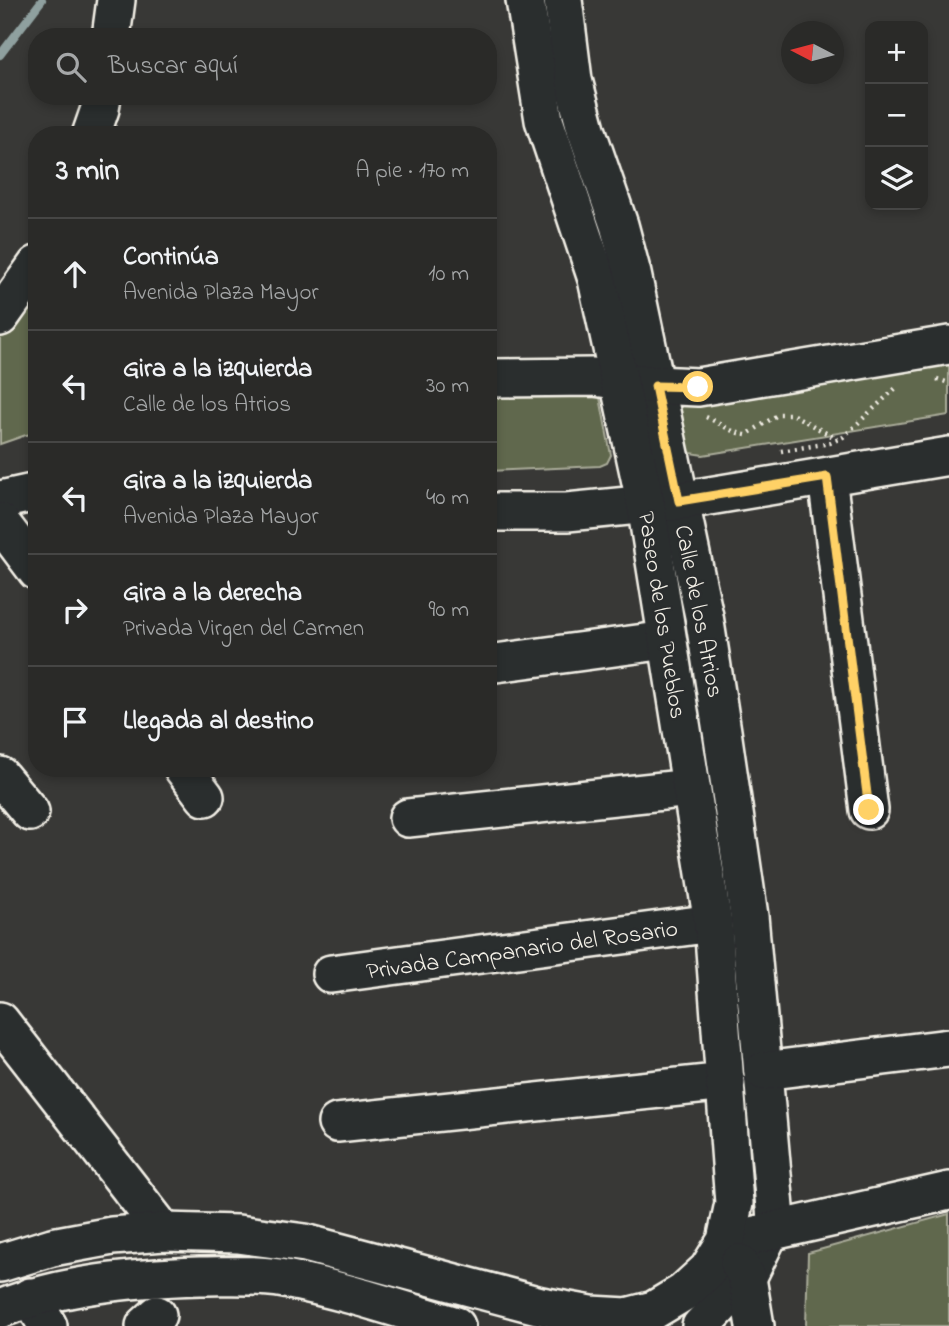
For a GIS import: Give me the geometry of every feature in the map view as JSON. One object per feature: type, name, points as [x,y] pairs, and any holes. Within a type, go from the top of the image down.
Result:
[{"type":"street","points":[[112,28],[116,0]]},
{"type":"street","name":"Paseo de los Pueblos","points":[[525,0],[544,120],[597,279],[617,379],[662,503],[667,640],[713,923],[734,1202],[726,1241]]},
{"type":"street","name":"Calle de los Atrios","points":[[563,0],[573,80],[629,262],[655,386],[662,503],[704,616],[749,916],[776,1219],[747,1278],[701,1326]]},
{"type":"street","points":[[94,126],[101,105]]},
{"type":"street","points":[[0,317],[28,278]]},
{"type":"street","points":[[497,378],[617,379],[655,386],[698,387],[949,345]]},
{"type":"street","points":[[497,512],[567,512],[662,503],[949,456]]},
{"type":"street","points":[[827,477],[869,810]]},
{"type":"street","points":[[0,500],[28,494]]},
{"type":"street","points":[[0,522],[28,559]]},
{"type":"street","points":[[497,663],[667,640]]},
{"type":"street","points":[[0,776],[30,812]]},
{"type":"street","points":[[190,777],[205,797]]},
{"type":"street","points":[[408,818],[691,788]]},
{"type":"street","name":"Privada Campanario del Rosario","points":[[331,974],[713,923]]},
{"type":"street","points":[[0,1021],[164,1232]]},
{"type":"street","points":[[764,1071],[949,1048]]},
{"type":"street","points":[[337,1123],[726,1082]]},
{"type":"street","points":[[0,1263],[52,1247],[113,1236],[164,1232],[238,1234],[305,1243],[541,1306],[591,1315],[626,1317],[654,1310],[684,1292],[708,1270],[726,1241],[949,1191]]},
{"type":"street","points":[[726,1241],[747,1278],[755,1326]]},
{"type":"street","points":[[26,1311],[101,1283],[236,1275],[283,1279],[341,1292],[456,1326]]},
{"type":"path","points":[[924,380],[937,379],[949,383]]},
{"type":"path","points":[[769,454],[830,443],[903,384]]},
{"type":"path","points":[[703,416],[717,421],[731,432],[746,435],[779,414],[792,414],[837,439]]},
{"type":"green space","points":[[28,278],[28,435],[0,444],[0,308]]},
{"type":"green space","points":[[949,336],[949,415],[703,455],[691,453],[683,445],[674,394]]},
{"type":"green space","points":[[497,371],[595,371],[611,455],[607,463],[600,466],[497,471]]},
{"type":"green space","points":[[949,1214],[949,1326],[806,1326],[808,1253]]},
{"type":"waterway","points":[[0,55],[42,0]]},
{"type":"route","points":[[698,387],[655,386],[679,501],[827,477],[869,810]]}]
